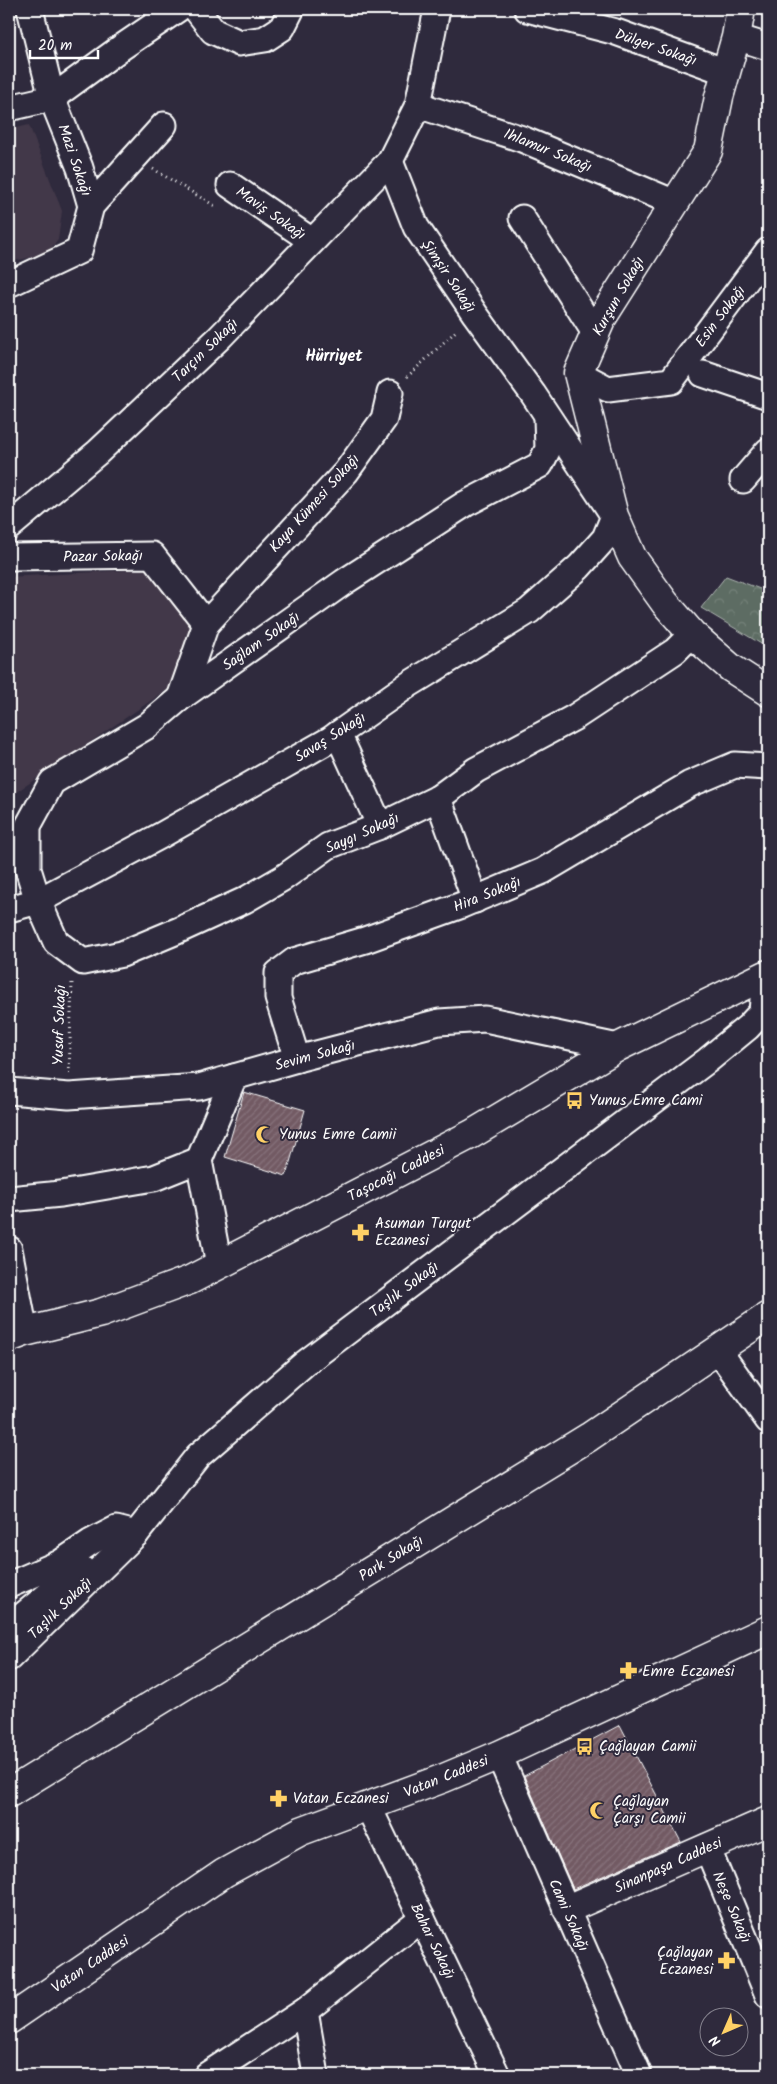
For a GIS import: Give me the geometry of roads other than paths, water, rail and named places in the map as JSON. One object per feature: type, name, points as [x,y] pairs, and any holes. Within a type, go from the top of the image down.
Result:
[{"type":"street","name":"Mazi Sokağı","points":[[30,9],[52,98],[80,168],[91,206]]},
{"type":"street","points":[[9,108],[52,98],[178,9]]},
{"type":"street","points":[[196,9],[213,31],[239,43],[266,39],[282,28],[291,10]]},
{"type":"street","points":[[390,162],[418,105],[437,9]]},
{"type":"street","name":"Dülger Sokağı","points":[[527,9],[616,32],[726,72]]},
{"type":"street","name":"Kurşun Sokağı","points":[[578,373],[602,318],[708,151],[741,9]]},
{"type":"street","points":[[736,37],[768,47]]},
{"type":"street","name":"Ihlamur Sokağı","points":[[418,105],[522,139],[675,203]]},
{"type":"street","name":"Mazi Sokağı","points":[[91,206],[164,125]]},
{"type":"street","name":"Tarçın Sokağı","points":[[9,527],[98,452],[219,338],[390,162]]},
{"type":"street","name":"Şimşir Sokağı","points":[[390,162],[416,228],[533,394],[547,418],[614,516]]},
{"type":"street","name":"Maviş Sokağı","points":[[230,185],[312,241]]},
{"type":"street","points":[[9,284],[80,251],[91,206]]},
{"type":"street","points":[[522,218],[595,333]]},
{"type":"street","name":"Esin Sokağı","points":[[578,373],[608,389],[671,380],[768,251]]},
{"type":"street","points":[[578,373],[614,516],[632,557],[665,603],[692,634],[731,668],[768,692]]},
{"type":"street","points":[[703,374],[768,396]]},
{"type":"street","name":"Kaya Kümesi Sokağı","points":[[206,624],[346,472],[384,419],[390,393]]},
{"type":"street","points":[[547,418],[548,449],[540,465],[591,484]]},
{"type":"street","points":[[743,480],[768,451]]},
{"type":"street","name":"Sağlam Sokağı","points":[[38,902],[28,869],[28,826],[52,782],[147,726],[180,698],[344,582],[465,504],[540,465]]},
{"type":"street","name":"Savaş Sokağı","points":[[9,909],[38,902],[160,836],[338,734],[408,684],[529,611],[579,567],[605,538],[614,516]]},
{"type":"street","name":"Pazar Sokağı","points":[[9,555],[10,557],[152,555],[206,624]]},
{"type":"street","points":[[180,698],[206,624]]},
{"type":"street","points":[[692,634],[751,660],[768,672]]},
{"type":"street","name":"Saygı Sokağı","points":[[38,902],[56,942],[83,962],[122,954],[244,900],[283,878],[328,846],[380,826],[438,798],[476,770],[576,717],[675,652],[692,634]]},
{"type":"street","points":[[338,734],[380,826]]},
{"type":"street","name":"Hira Sokağı","points":[[297,1059],[278,998],[278,973],[294,961],[365,940],[475,900],[543,871],[690,784],[735,764],[768,768]]},
{"type":"street","points":[[438,798],[475,900]]},
{"type":"street","name":"Taşocağı Caddesi","points":[[17,1335],[101,1313],[190,1280],[472,1134],[618,1047],[767,974]]},
{"type":"street","name":"Taşlık Sokağı","points":[[9,1658],[136,1534],[198,1456],[304,1364],[708,1060],[748,1027],[762,1012],[767,974]]},
{"type":"street","name":"Sevim Sokağı","points":[[9,1091],[69,1096],[199,1087],[439,1022],[485,1019],[618,1047]]},
{"type":"street","points":[[219,1265],[199,1160],[234,1078]]},
{"type":"street","points":[[9,1199],[61,1194],[154,1178],[199,1160]]},
{"type":"street","points":[[9,1249],[17,1335]]},
{"type":"street","name":"Park Sokağı","points":[[9,1793],[580,1442],[768,1316]]},
{"type":"street","points":[[718,1350],[768,1420]]},
{"type":"street","points":[[9,1584],[60,1563],[91,1542],[116,1529],[136,1534]]},
{"type":"street","name":"Taşlık Sokağı","points":[[9,1627],[83,1566],[111,1558]]},
{"type":"street","name":"Vatan Caddesi","points":[[9,2020],[224,1873],[301,1831],[499,1755],[768,1630]]},
{"type":"street","name":"Cami Sokağı","points":[[499,1755],[639,2075]]},
{"type":"street","name":"Bahar Sokağı","points":[[368,1806],[497,2075]]},
{"type":"street","name":"Sinanpaşa Caddesi","points":[[567,1909],[768,1821]]},
{"type":"street","name":"Neşe Sokağı","points":[[706,1847],[768,1995]]},
{"type":"street","points":[[207,2075],[305,2011],[422,1918]]},
{"type":"street","points":[[305,2011],[316,2075]]},
{"type":"place","name":"Yunus Emre Cami","points":[[575,1100]]},
{"type":"place","name":"Yunus Emre Camii","points":[[265,1134]]},
{"type":"place","name":"Asuman Turgut Eczanesi","points":[[361,1232]]},
{"type":"place","name":"Emre Eczanesi","points":[[628,1671]]},
{"type":"place","name":"Çağlayan Camii","points":[[585,1746]]},
{"type":"place","name":"Vatan Eczanesi","points":[[279,1798]]},
{"type":"place","name":"Çağlayan Çarşı Camii","points":[[599,1810]]},
{"type":"place","name":"Çağlayan Eczanesi","points":[[727,1961]]},
{"type":"district","name":"Hürriyet","points":[[334,355]]}]
